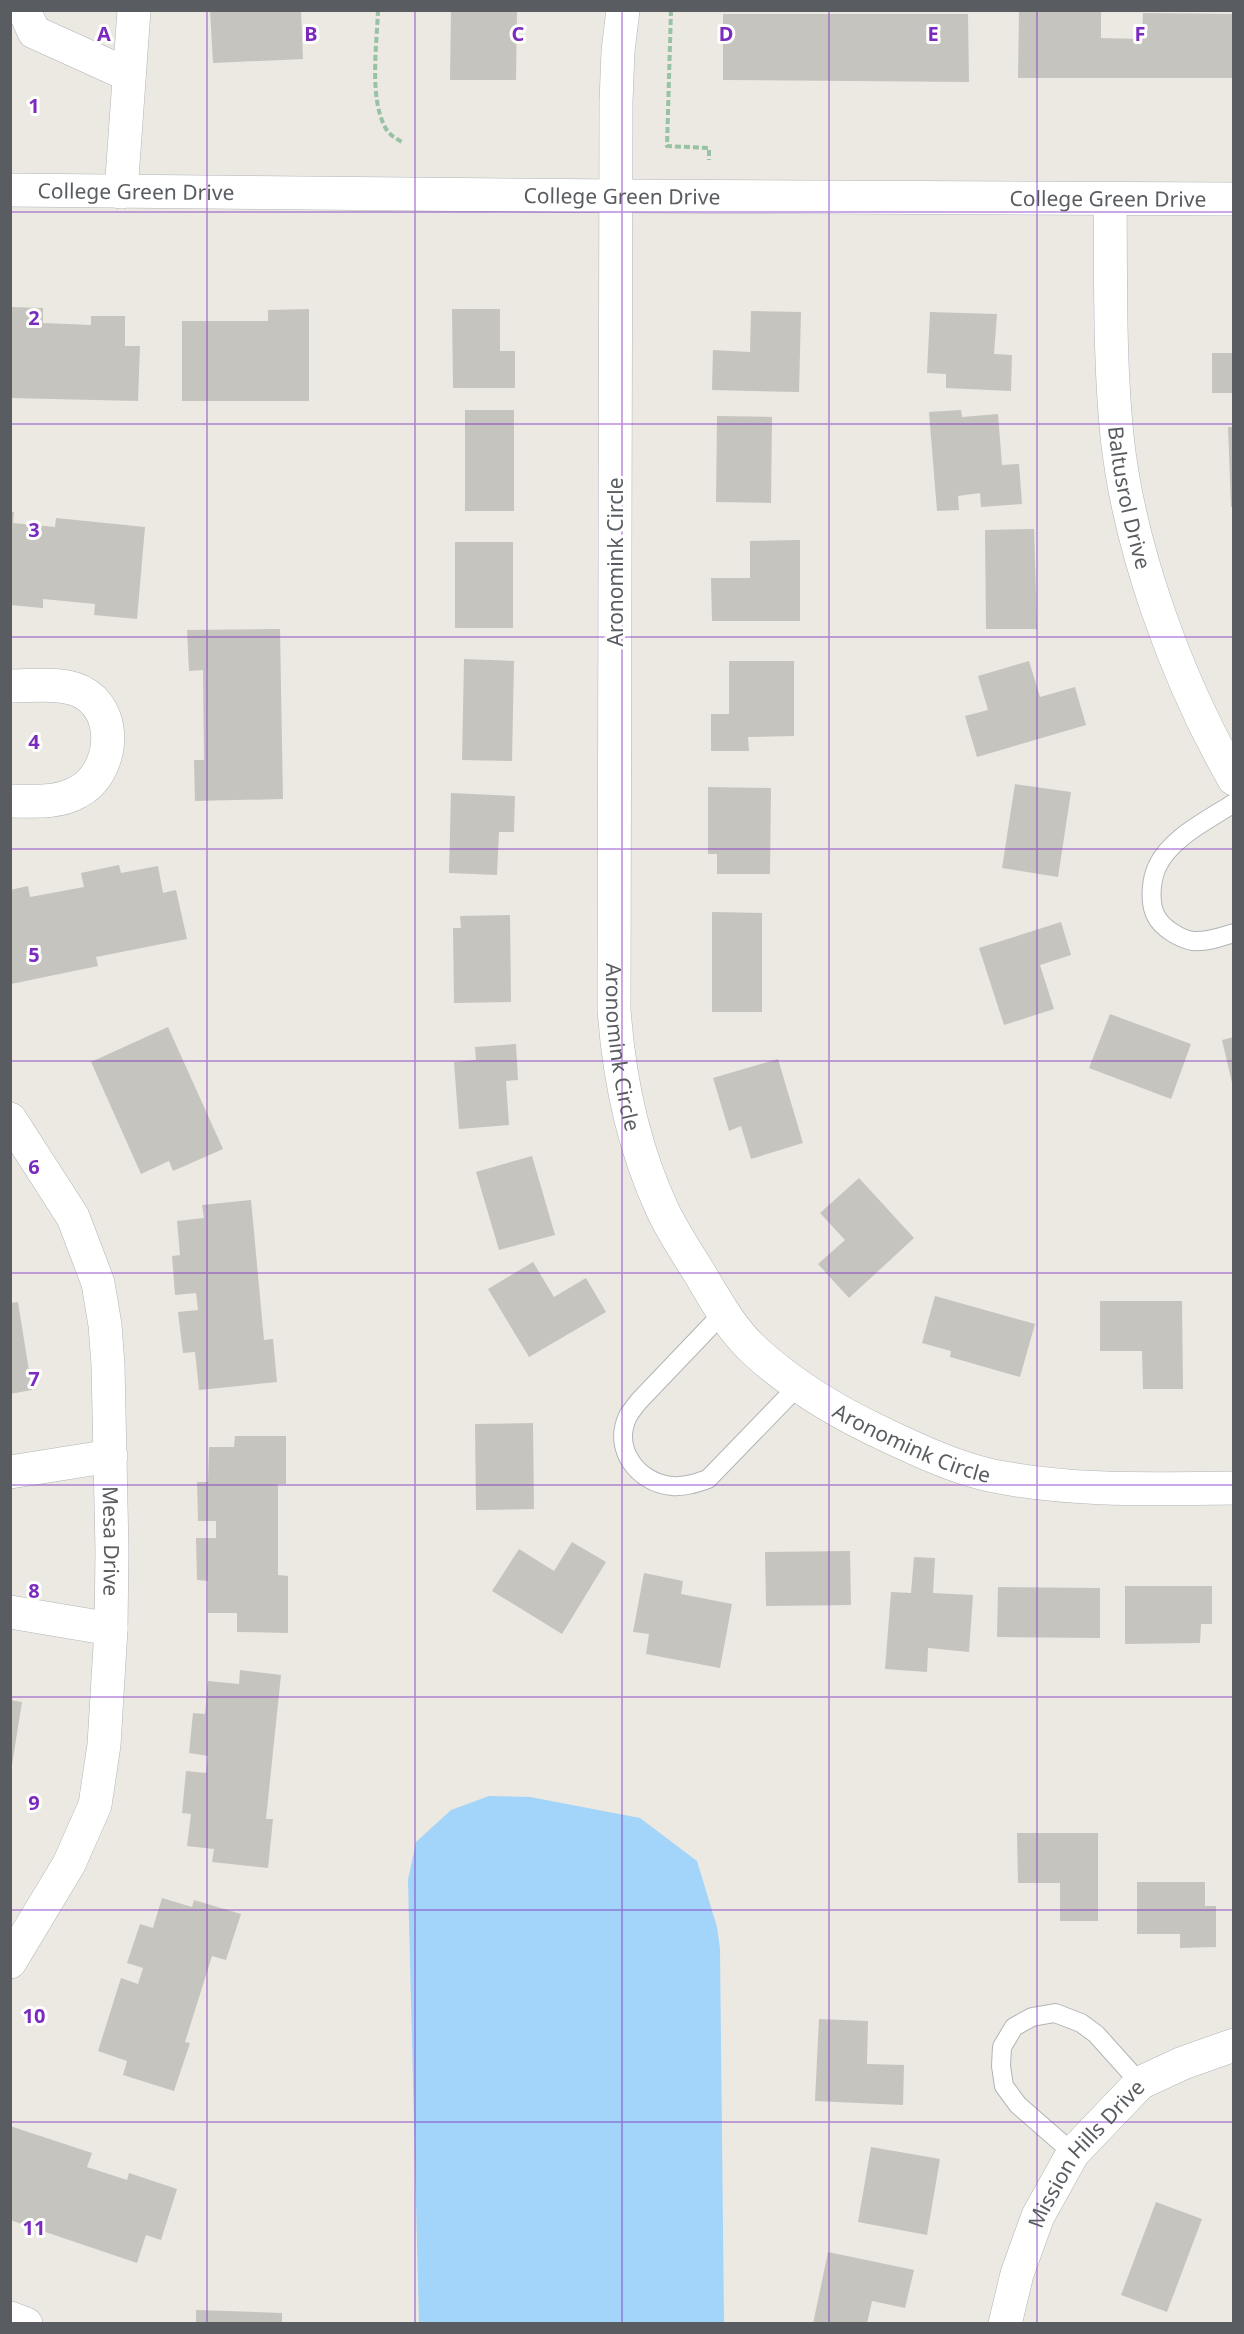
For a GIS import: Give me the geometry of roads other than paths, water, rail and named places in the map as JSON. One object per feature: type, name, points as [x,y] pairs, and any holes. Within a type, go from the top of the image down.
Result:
[{"type":"street","points":[[24,10],[34,32],[129,75]]},
{"type":"street","points":[[121,192],[134,10]]},
{"type":"street","name":"Aronomink Circle","points":[[623,10],[618,51],[614,971],[617,1054],[632,1129],[645,1168],[664,1213],[722,1314],[753,1350],[798,1386],[872,1429],[930,1456],[987,1474],[1037,1484],[1108,1489],[1233,1488]]},
{"type":"street","name":"College Green Drive","points":[[10,190],[1233,199]]},
{"type":"street","name":"Baltusrol Drive","points":[[1110,199],[1112,376],[1117,437],[1125,488],[1142,555],[1165,629],[1196,705],[1233,779]]},
{"type":"street","points":[[10,686],[65,686],[87,695],[100,710],[109,733],[106,756],[95,780],[78,792],[54,802],[10,801]]},
{"type":"street","name":"Mesa Drive","points":[[10,1119],[74,1217],[98,1283],[105,1325],[111,1456],[111,1629],[104,1745],[95,1805],[69,1864],[10,1962]]},
{"type":"street","points":[[10,1473],[111,1456]]},
{"type":"street","points":[[10,1612],[111,1629]]},
{"type":"street","name":"Mission Hills Drive","points":[[1005,2324],[1017,2274],[1038,2216],[1073,2153],[1140,2083],[1183,2063],[1233,2045]]},
{"type":"street","points":[[10,2318],[26,2324]]},
{"type":"lane","points":[[1233,803],[1173,845],[1157,867],[1151,891],[1156,916],[1174,934],[1193,941],[1215,939],[1233,933]]},
{"type":"lane","points":[[722,1314],[639,1401],[627,1417],[624,1434],[625,1454],[636,1471],[652,1480],[671,1486],[690,1485],[708,1479],[798,1386]]},
{"type":"lane","points":[[1073,2153],[1018,2105],[1004,2086],[1001,2066],[1002,2047],[1014,2027],[1032,2017],[1055,2013],[1081,2023],[1096,2034],[1140,2083]]},
{"type":"water","points":[[489,1796],[530,1797],[640,1818],[697,1861],[717,1927],[720,1949],[724,2323],[419,2323],[408,1880],[416,1842],[451,1810]]}]
